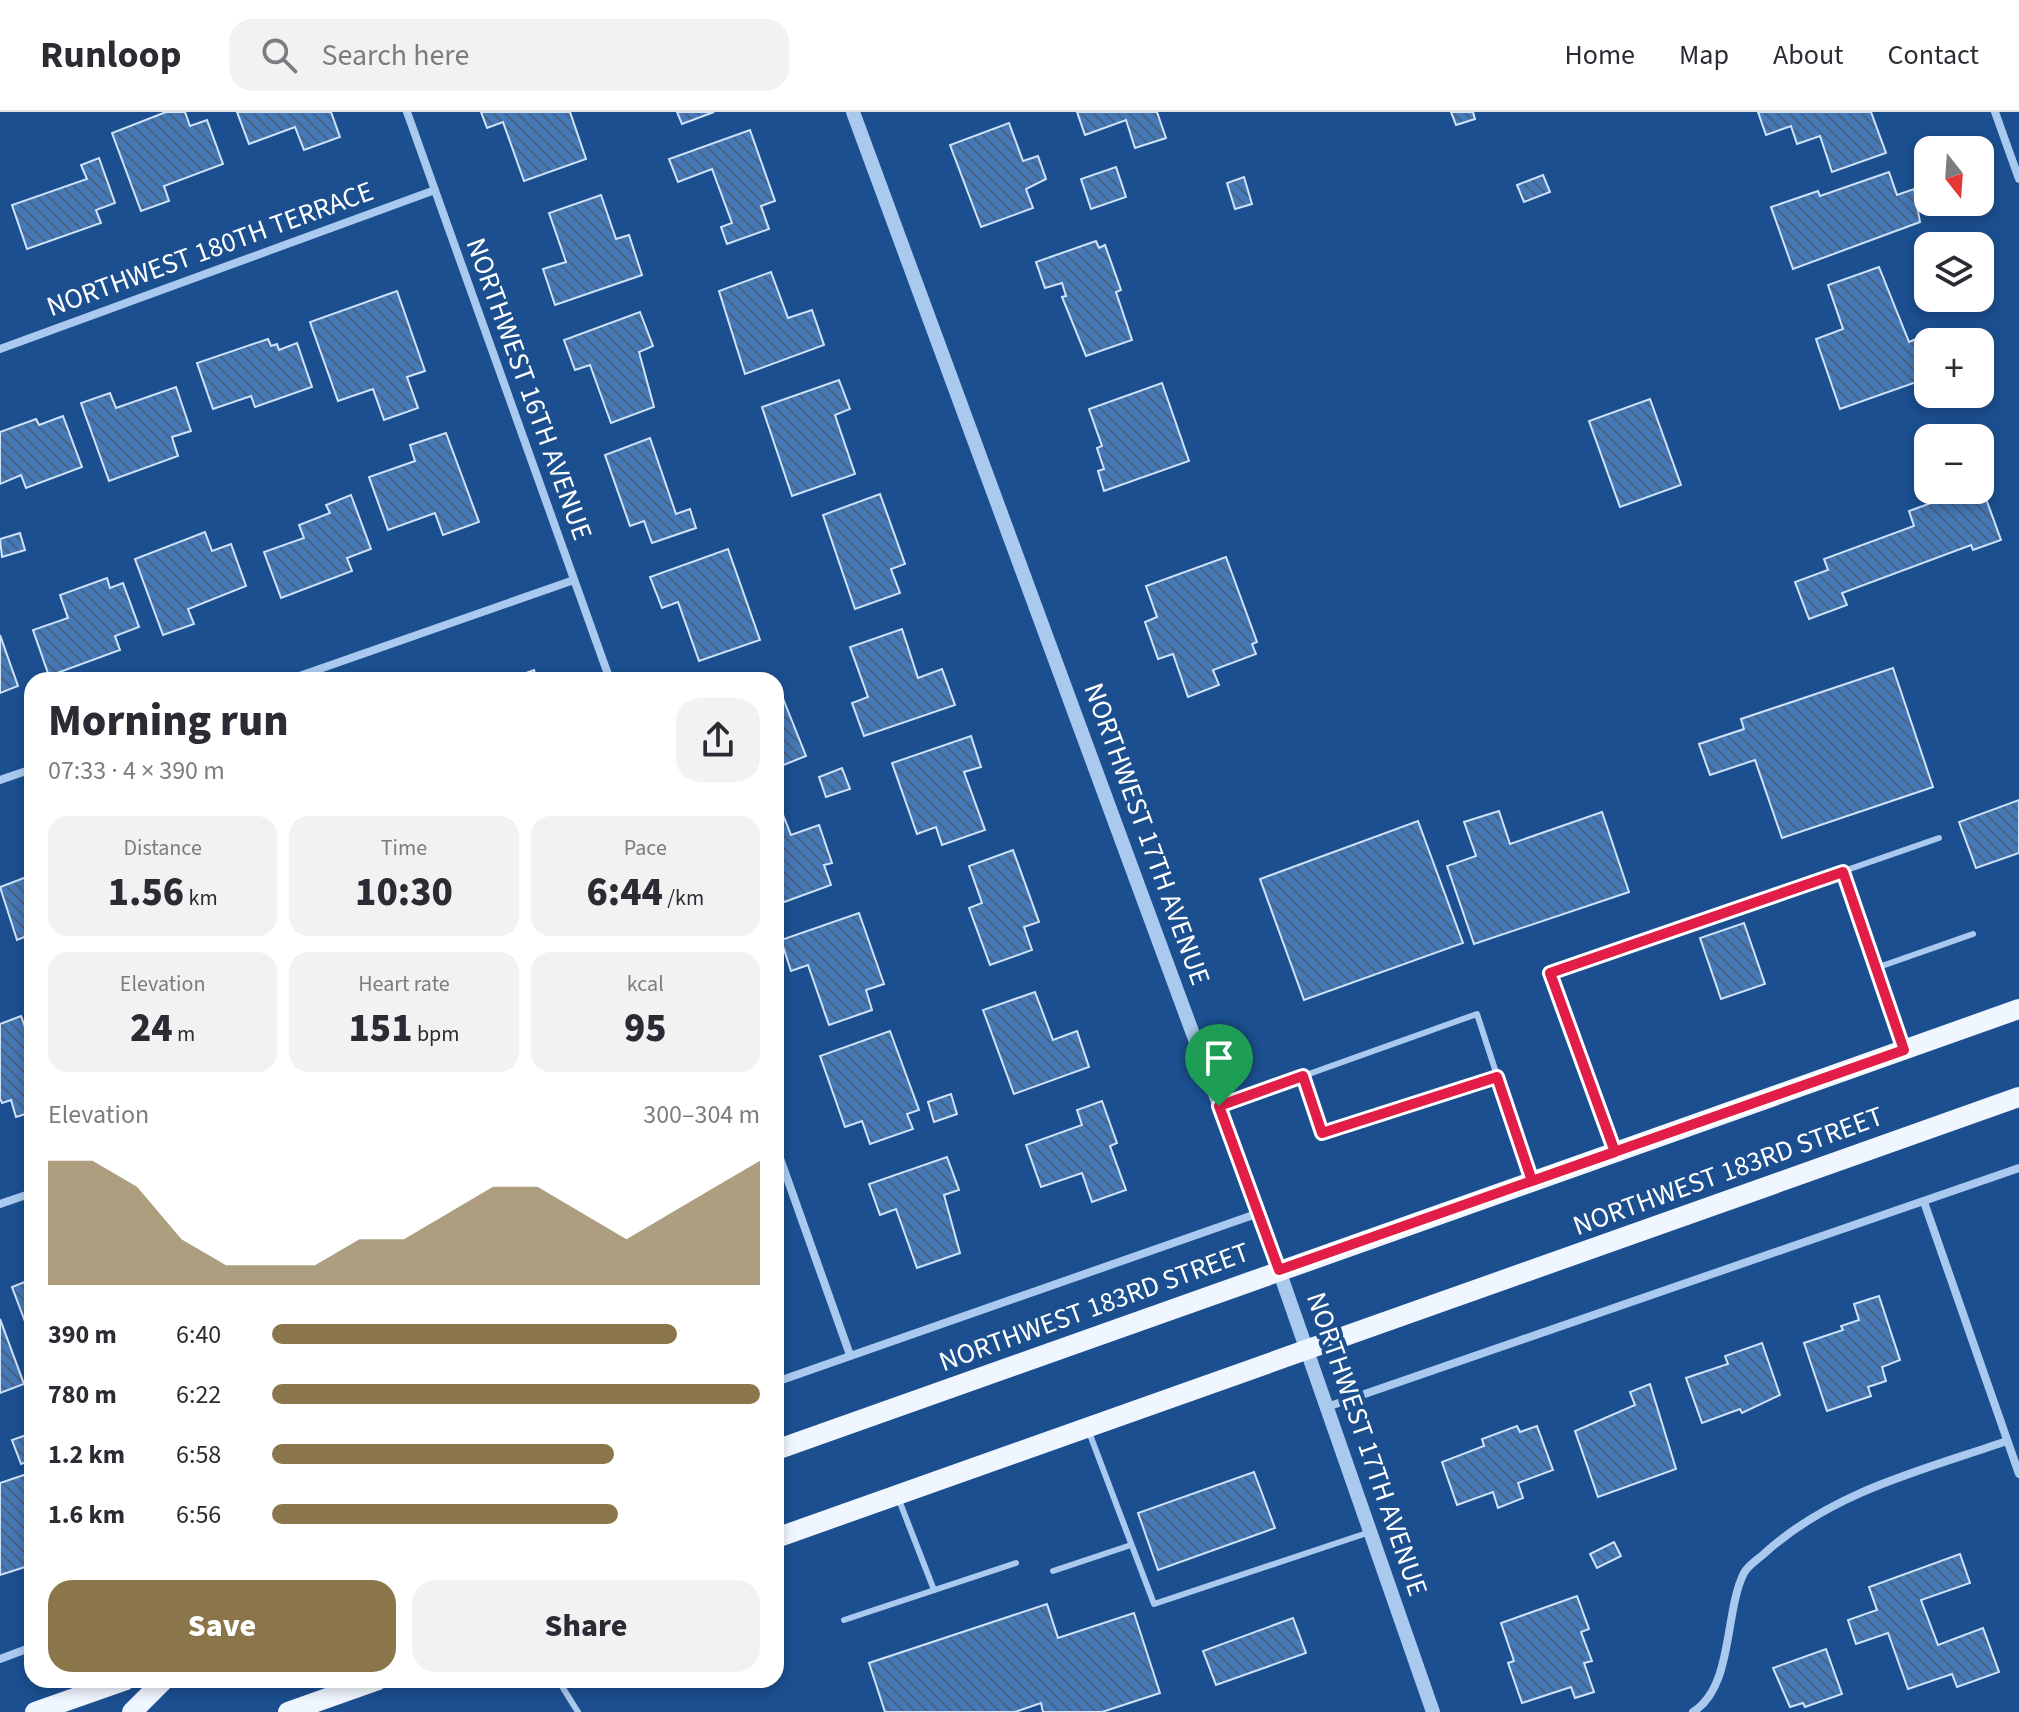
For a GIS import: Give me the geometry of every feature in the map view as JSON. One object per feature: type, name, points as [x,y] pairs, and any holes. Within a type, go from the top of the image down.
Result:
[{"type":"main road","name":"NORTHWEST 183RD STREET","points":[[784,1447],[2019,1009]]},
{"type":"main road","name":"NORTHWEST 183RD STREET","points":[[784,1535],[2019,1097]]},
{"type":"main road","points":[[35,1712],[103,1688]]},
{"type":"main road","points":[[132,1712],[156,1688]]},
{"type":"main road","points":[[288,1712],[322,1690]]},
{"type":"street","name":"NORTHWEST 16TH AVENUE","points":[[407,112],[607,672]]},
{"type":"street","name":"NORTHWEST 17TH AVENUE","points":[[853,112],[1259,1213],[1433,1712]]},
{"type":"street","points":[[1995,112],[2019,179]]},
{"type":"street","name":"NORTHWEST 180TH TERRACE","points":[[0,349],[435,190]]},
{"type":"street","points":[[311,672],[574,580]]},
{"type":"street","points":[[0,780],[24,772]]},
{"type":"street","points":[[1327,1407],[2019,1168]]},
{"type":"street","points":[[784,1169],[850,1355]]},
{"type":"street","points":[[0,1204],[24,1196]]},
{"type":"street","points":[[1924,1202],[2019,1474]]},
{"type":"street","name":"NORTHWEST 183RD STREET","points":[[784,1379],[1259,1213]]},
{"type":"street","points":[[1693,1712],[1705,1704],[1725,1656],[1745,1572],[1791,1530],[1856,1493],[2007,1441]]},
{"type":"street","points":[[0,1659],[24,1650]]},
{"type":"lane","points":[[1615,1152],[1550,973],[1939,838]]},
{"type":"lane","points":[[1843,872],[1904,1050]]},
{"type":"lane","points":[[1876,968],[1973,934]]},
{"type":"lane","points":[[1219,1106],[1477,1014],[1532,1181]]},
{"type":"lane","points":[[1303,1076],[1322,1133],[1497,1077]]},
{"type":"lane","points":[[1088,1428],[1154,1604],[1370,1532]]},
{"type":"lane","points":[[898,1495],[934,1590]]},
{"type":"lane","points":[[1053,1571],[1131,1545]]},
{"type":"lane","points":[[844,1620],[1016,1563]]},
{"type":"lane","points":[[563,1688],[578,1712]]},
{"type":"building","points":[[166,112],[185,112],[190,126],[207,120],[223,164],[164,186],[169,201],[141,211],[112,133]]},
{"type":"building","points":[[237,112],[331,112],[340,137],[304,150],[295,127],[249,144]]},
{"type":"building","points":[[481,112],[570,112],[586,159],[524,181],[503,122],[487,128]]},
{"type":"building","points":[[677,112],[714,112],[682,124]]},
{"type":"building","points":[[1077,112],[1157,112],[1166,138],[1135,148],[1126,120],[1085,135]]},
{"type":"building","points":[[1451,112],[1473,112],[1475,119],[1456,125]]},
{"type":"building","points":[[1758,112],[1871,112],[1886,153],[1832,172],[1820,136],[1797,144],[1791,126],[1766,135]]},
{"type":"building","points":[[1009,123],[1023,161],[1038,156],[1046,179],[1026,189],[1033,208],[981,227],[950,145]]},
{"type":"building","points":[[750,130],[775,201],[761,206],[769,229],[727,244],[721,227],[732,223],[712,169],[678,182],[669,159]]},
{"type":"building","points":[[99,158],[115,203],[96,210],[101,223],[27,249],[12,205],[87,179],[81,165]]},
{"type":"building","points":[[1116,167],[1126,197],[1091,209],[1081,179]]},
{"type":"building","points":[[1889,172],[1897,195],[1914,189],[1914,216],[1919,216],[1920,222],[1793,269],[1771,207],[1818,191],[1820,196]]},
{"type":"building","points":[[1543,175],[1550,192],[1524,202],[1517,185]]},
{"type":"building","points":[[1244,177],[1252,204],[1235,209],[1227,183]]},
{"type":"building","points":[[601,195],[616,239],[629,235],[642,275],[555,305],[543,269],[566,262],[549,213]]},
{"type":"building","points":[[1096,241],[1099,248],[1105,245],[1121,290],[1116,292],[1132,340],[1086,356],[1062,297],[1066,296],[1062,283],[1045,288],[1036,262]]},
{"type":"building","points":[[1879,267],[1909,342],[1914,340],[1914,383],[1840,409],[1816,339],[1843,329],[1828,285]]},
{"type":"building","points":[[771,272],[788,318],[812,310],[824,345],[745,374],[719,291]]},
{"type":"building","points":[[397,291],[425,371],[407,377],[418,408],[384,420],[373,389],[338,401],[310,322]]},
{"type":"building","points":[[640,312],[653,346],[639,352],[654,407],[611,423],[590,365],[575,370],[564,340]]},
{"type":"building","points":[[268,339],[271,346],[277,344],[279,350],[297,343],[312,387],[255,407],[251,396],[213,409],[197,363]]},
{"type":"building","points":[[839,380],[850,409],[835,415],[855,474],[792,496],[762,407]]},
{"type":"building","points":[[1162,383],[1189,461],[1104,491],[1098,471],[1104,469],[1097,448],[1102,446],[1089,409]]},
{"type":"building","points":[[176,387],[191,431],[172,437],[178,456],[109,481],[81,403],[110,393],[116,408]]},
{"type":"building","points":[[1650,399],[1681,485],[1620,507],[1589,421]]},
{"type":"building","points":[[63,416],[82,467],[26,488],[21,475],[0,484],[0,432],[36,419],[39,425]]},
{"type":"building","points":[[446,433],[479,522],[443,535],[435,513],[388,530],[369,477],[415,461],[410,445]]},
{"type":"building","points":[[650,438],[676,514],[690,509],[696,528],[652,543],[644,521],[630,526],[605,455]]},
{"type":"building","points":[[880,494],[905,564],[891,569],[900,593],[855,609],[823,515]]},
{"type":"building","points":[[351,495],[371,549],[347,558],[352,571],[281,598],[264,552],[304,538],[299,525],[330,513],[326,505]]},
{"type":"building","points":[[1928,504],[1988,504],[2001,540],[1973,550],[1971,545],[1842,593],[1847,605],[1809,619],[1795,582],[1828,570],[1824,559],[1914,526],[1909,511]]},
{"type":"building","points":[[205,532],[212,551],[231,544],[246,586],[188,609],[194,624],[163,635],[135,559]]},
{"type":"building","points":[[20,533],[25,550],[2,557],[0,539]]},
{"type":"building","points":[[728,549],[760,640],[699,661],[678,602],[662,608],[650,577]]},
{"type":"building","points":[[1226,557],[1257,642],[1252,644],[1256,654],[1213,670],[1219,685],[1188,697],[1173,654],[1158,659],[1145,622],[1157,617],[1146,586]]},
{"type":"building","points":[[107,578],[110,588],[123,583],[139,627],[115,636],[120,650],[60,672],[48,672],[33,630],[68,618],[60,595]]},
{"type":"building","points":[[902,629],[918,678],[942,669],[955,705],[864,736],[852,703],[868,697],[850,647]]},
{"type":"building","points":[[0,635],[18,686],[0,693]]},
{"type":"building","points":[[1893,668],[1933,787],[1782,838],[1755,760],[1710,775],[1699,744],[1744,729],[1741,719]]},
{"type":"building","points":[[784,701],[806,756],[784,765]]},
{"type":"building","points":[[971,736],[981,767],[964,772],[985,830],[942,845],[936,827],[917,834],[892,763]]},
{"type":"building","points":[[842,768],[850,789],[826,797],[819,777]]},
{"type":"building","points":[[2019,800],[2019,853],[1976,868],[1959,822]]},
{"type":"building","points":[[1499,811],[1510,844],[1602,812],[1629,892],[1474,944],[1447,866],[1476,856],[1464,822]]},
{"type":"building","points":[[784,817],[791,835],[819,825],[832,863],[824,865],[831,885],[784,902]]},
{"type":"building","points":[[1418,821],[1463,943],[1304,1000],[1260,879]]},
{"type":"building","points":[[1013,850],[1039,922],[1024,927],[1032,950],[990,965],[969,908],[982,903],[969,866]]},
{"type":"building","points":[[24,878],[24,937],[17,940],[0,887]]},
{"type":"building","points":[[859,913],[884,984],[866,990],[872,1010],[829,1025],[808,965],[791,971],[784,939]]},
{"type":"building","points":[[1744,923],[1765,984],[1721,999],[1700,938]]},
{"type":"building","points":[[1035,992],[1053,1040],[1077,1031],[1089,1067],[1014,1094],[983,1010]]},
{"type":"building","points":[[21,1016],[24,1024],[24,1114],[16,1117],[11,1100],[2,1103],[0,1098],[0,1024]]},
{"type":"building","points":[[890,1031],[919,1110],[907,1114],[913,1129],[870,1144],[862,1121],[845,1127],[820,1056]]},
{"type":"building","points":[[951,1094],[957,1114],[934,1122],[928,1102]]},
{"type":"building","points":[[1102,1101],[1117,1143],[1110,1146],[1126,1190],[1092,1202],[1082,1173],[1041,1187],[1026,1145],[1082,1125],[1077,1110]]},
{"type":"building","points":[[947,1157],[959,1190],[944,1195],[960,1253],[917,1268],[896,1209],[880,1215],[869,1184]]},
{"type":"building","points":[[24,1282],[24,1319],[12,1287]]},
{"type":"building","points":[[1879,1296],[1900,1360],[1882,1367],[1886,1381],[1868,1387],[1871,1396],[1827,1411],[1804,1343],[1843,1330],[1841,1326],[1859,1320],[1854,1304]]},
{"type":"building","points":[[0,1319],[24,1384],[0,1393]]},
{"type":"building","points":[[1762,1343],[1780,1395],[1742,1413],[1740,1409],[1702,1423],[1686,1378],[1728,1364],[1725,1356]]},
{"type":"building","points":[[1650,1384],[1676,1469],[1598,1497],[1575,1431],[1635,1405],[1630,1392]]},
{"type":"building","points":[[1517,1426],[1520,1432],[1537,1426],[1553,1470],[1518,1483],[1523,1498],[1498,1508],[1493,1492],[1457,1505],[1442,1462],[1484,1446],[1482,1439]]},
{"type":"building","points":[[24,1436],[24,1463],[21,1464],[12,1440]]},
{"type":"building","points":[[1254,1472],[1275,1528],[1158,1570],[1138,1513]]},
{"type":"building","points":[[24,1475],[24,1567],[0,1575],[0,1483]]},
{"type":"building","points":[[1614,1542],[1621,1556],[1597,1568],[1590,1554]]},
{"type":"building","points":[[1960,1554],[1970,1583],[1921,1600],[1938,1645],[1983,1628],[1999,1672],[1957,1687],[1952,1674],[1908,1689],[1888,1633],[1856,1644],[1848,1620],[1877,1610],[1869,1587]]},
{"type":"building","points":[[1577,1596],[1589,1629],[1581,1632],[1592,1661],[1584,1663],[1594,1692],[1575,1698],[1571,1687],[1522,1703],[1508,1663],[1514,1661],[1501,1623]]},
{"type":"building","points":[[1047,1604],[1058,1638],[1134,1613],[1160,1693],[1102,1712],[1043,1712],[1041,1703],[1015,1712],[885,1712],[869,1663]]},
{"type":"building","points":[[1293,1618],[1306,1653],[1216,1685],[1203,1651]]},
{"type":"building","points":[[1826,1649],[1842,1694],[1805,1707],[1803,1703],[1790,1707],[1773,1668]]},
{"type":"route","points":[[1219,1106],[1279,1270],[1615,1152],[1722,1114],[1871,1062],[1904,1050],[1843,872],[1550,973],[1615,1152],[1532,1181],[1497,1077],[1322,1133],[1303,1076],[1219,1106]]}]
